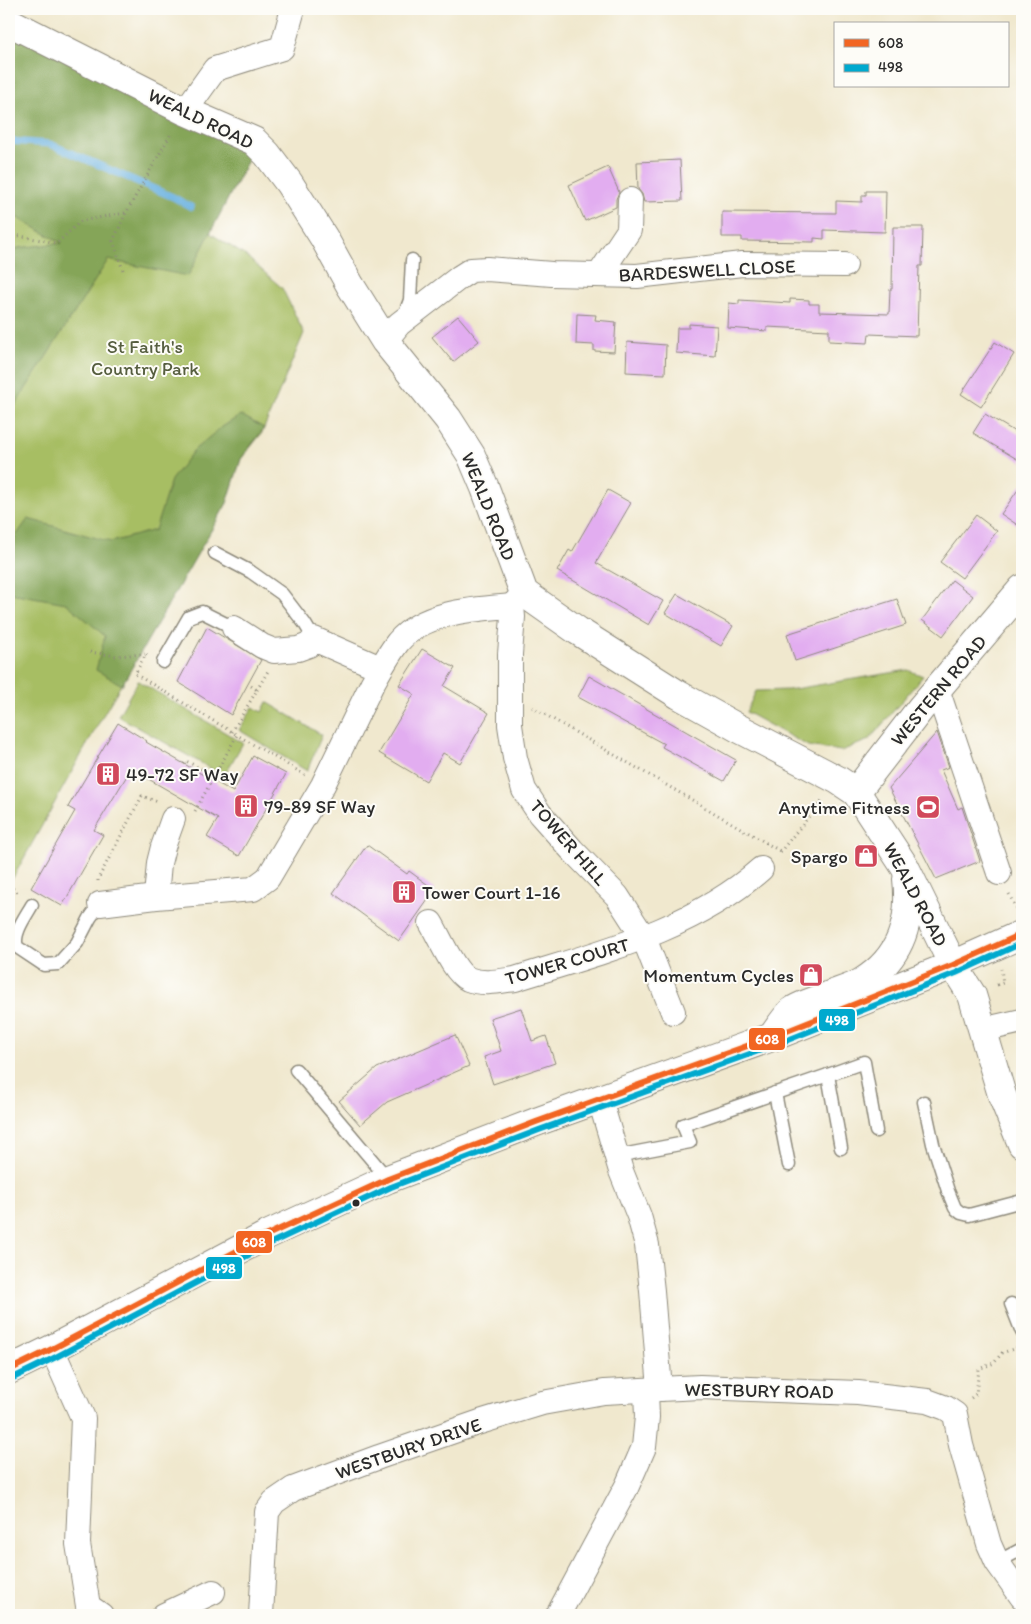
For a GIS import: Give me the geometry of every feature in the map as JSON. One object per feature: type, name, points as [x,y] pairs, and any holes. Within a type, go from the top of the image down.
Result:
[{"type":"street","points":[[185,111],[215,69],[282,48],[292,9]]},
{"type":"street","name":"WEALD ROAD","points":[[9,22],[185,111],[254,141],[267,154],[289,183],[324,238],[350,285],[392,333],[471,454],[485,488],[518,600],[578,631],[679,695],[847,786],[905,867],[953,964],[972,995],[1002,1095],[1022,1144]]},
{"type":"street","name":"BARDESWELL CLOSE","points":[[599,275],[629,230],[630,200]]},
{"type":"street","name":"BARDESWELL CLOSE","points":[[392,333],[471,270],[637,276],[742,264],[845,265]]},
{"type":"street","name":"WESTERN ROAD","points":[[847,786],[938,689],[1022,589]]},
{"type":"street","points":[[100,904],[156,897],[253,889],[268,878],[323,785],[380,668],[399,641],[422,623],[465,610],[518,600]]},
{"type":"street","name":"TOWER HILL","points":[[518,600],[513,617],[510,654],[510,725],[515,758],[524,790],[540,814],[572,850],[618,896],[644,938],[673,1012]]},
{"type":"street","points":[[234,628],[262,646],[274,651],[298,650],[314,640],[380,668]]},
{"type":"street","points":[[938,689],[999,873]]},
{"type":"street","points":[[156,897],[159,863],[168,812]]},
{"type":"street","points":[[772,1037],[792,1011],[861,982],[877,971],[889,959],[903,936],[906,924],[908,890],[905,867]]},
{"type":"street","points":[[644,938],[685,920],[709,906],[761,869]]},
{"type":"street","name":"TOWER COURT","points":[[431,923],[459,972],[467,978],[481,982],[515,979],[644,938]]},
{"type":"street","points":[[9,1370],[266,1235],[388,1180],[479,1143],[772,1037],[953,964],[1021,926]]},
{"type":"street","points":[[982,1030],[1022,1022]]},
{"type":"street","name":"WESTBURY ROAD","points":[[600,1100],[621,1171],[639,1216],[646,1245],[653,1300],[653,1390],[700,1387],[858,1393],[927,1401],[956,1414]]},
{"type":"street","points":[[52,1349],[83,1418],[78,1544],[89,1612]]},
{"type":"street","points":[[558,1615],[627,1486],[644,1448],[653,1390]]},
{"type":"street","name":"WESTBURY DRIVE","points":[[261,1615],[267,1512],[274,1502],[293,1489],[480,1422],[542,1403],[604,1392],[653,1390]]},
{"type":"street","points":[[956,1414],[962,1445],[989,1544],[997,1562],[1022,1597]]},
{"type":"street","points":[[164,1615],[212,1592]]},
{"type":"lane","points":[[392,333],[406,313],[410,300],[412,260]]},
{"type":"lane","points":[[215,553],[251,572],[282,594],[305,624],[314,640]]},
{"type":"lane","points":[[163,662],[189,617],[202,612],[234,628]]},
{"type":"lane","points":[[32,905],[19,930],[15,943],[17,947],[46,966],[58,964],[77,943],[90,918],[100,904]]},
{"type":"lane","points":[[616,1156],[690,1142],[684,1125],[864,1062],[876,1131]]},
{"type":"lane","points":[[296,1070],[388,1180]]},
{"type":"lane","points":[[828,1075],[840,1148]]},
{"type":"lane","points":[[775,1093],[789,1165]]},
{"type":"lane","points":[[924,1102],[933,1144],[948,1191],[960,1213],[969,1215],[1022,1201]]},
{"type":"lane","points":[[1011,1304],[1022,1332]]},
{"type":"lane","points":[[997,1562],[1022,1549]]},
{"type":"path","points":[[123,270],[113,241],[126,213],[162,150]]},
{"type":"path","points":[[9,234],[57,242],[81,221],[126,213]]},
{"type":"path","points":[[90,652],[116,656],[146,654],[163,662]]},
{"type":"path","points":[[146,654],[135,674],[323,785]]},
{"type":"path","points":[[232,732],[257,690],[248,684]]},
{"type":"path","points":[[511,694],[780,852]]},
{"type":"path","points":[[100,904],[98,878],[142,796],[187,825],[236,735]]},
{"type":"path","points":[[184,764],[186,761],[215,776]]},
{"type":"path","points":[[761,869],[847,786]]},
{"type":"path","points":[[999,873],[1021,926]]},
{"type":"path","points":[[956,1414],[976,1394],[980,1368],[994,1363],[1002,1353],[1022,1345]]},
{"type":"green space","name":"St Faith's Country Park","points":[[9,22],[250,156],[210,233],[246,256],[282,288],[304,333],[262,433],[241,459],[227,503],[105,712],[9,885]]},
{"type":"green space","points":[[9,22],[185,111],[250,156],[188,276],[108,260],[9,415],[9,327],[13,322],[9,320],[9,260],[17,248],[62,243],[9,213]]},
{"type":"green space","points":[[241,415],[264,428],[241,459],[227,503],[122,685],[96,670],[105,636],[66,603],[11,593],[9,590],[9,546],[28,519],[111,542],[155,530],[171,480],[194,450],[219,429]]},
{"type":"green space","points":[[908,670],[923,676],[869,740],[841,751],[808,746],[746,712],[756,691],[788,690]]},
{"type":"green space","points":[[138,681],[243,743],[224,776],[118,716]]},
{"type":"green space","points":[[267,702],[322,735],[307,771],[239,730],[253,707],[262,712]]},
{"type":"building","points":[[680,160],[682,201],[644,202],[642,194],[638,189],[637,162]]},
{"type":"building","points":[[608,167],[619,192],[616,199],[616,207],[585,221],[569,185]]},
{"type":"building","points":[[866,191],[886,191],[885,232],[824,230],[824,239],[814,238],[814,242],[742,241],[742,237],[722,237],[722,212],[836,213],[836,201],[862,202],[862,195],[866,195]]},
{"type":"building","points":[[893,227],[923,227],[922,266],[919,266],[917,336],[869,334],[868,343],[829,341],[829,330],[767,327],[767,331],[728,328],[729,303],[739,304],[739,300],[790,303],[790,299],[809,300],[809,304],[819,304],[819,312],[889,314],[890,289],[892,289]]},
{"type":"building","points":[[577,314],[596,315],[595,320],[616,322],[614,352],[594,351],[594,345],[576,344]]},
{"type":"building","points":[[458,316],[479,341],[453,362],[432,337]]},
{"type":"building","points":[[689,324],[717,326],[715,356],[676,353],[677,328],[689,328]]},
{"type":"building","points":[[627,342],[666,345],[665,374],[626,372]]},
{"type":"building","points":[[995,342],[1014,354],[981,407],[961,394]]},
{"type":"building","points":[[985,414],[1022,436],[1022,462],[973,433]]},
{"type":"building","points":[[1022,484],[1022,528],[1001,514]]},
{"type":"building","points":[[608,490],[631,503],[596,563],[663,601],[649,625],[557,571],[569,550],[572,552]]},
{"type":"building","points":[[976,515],[997,531],[962,578],[940,562]]},
{"type":"building","points":[[952,580],[973,596],[943,636],[922,620]]},
{"type":"building","points":[[677,594],[733,626],[721,646],[665,613]]},
{"type":"building","points":[[897,599],[906,625],[795,661],[787,634]]},
{"type":"building","points":[[207,627],[261,660],[231,715],[178,682]]},
{"type":"building","points":[[422,649],[455,668],[444,686],[489,713],[460,763],[443,753],[426,781],[379,753],[414,694],[399,685]]},
{"type":"building","points":[[589,676],[736,760],[724,781],[662,747],[664,744],[578,697]]},
{"type":"building","points":[[118,723],[146,742],[233,792],[253,756],[286,774],[239,856],[207,837],[218,819],[131,769],[94,830],[103,835],[62,906],[31,888],[75,811],[68,807]]},
{"type":"building","name":"Anytime Fitness","points":[[937,732],[949,767],[941,770],[958,809],[962,807],[980,861],[936,879],[889,788]]},
{"type":"building","name":"Tower Court 1-16","points":[[367,845],[407,874],[409,871],[435,890],[399,941],[333,893]]},
{"type":"building","points":[[521,1008],[532,1041],[546,1036],[555,1063],[493,1084],[484,1057],[501,1051],[490,1018]]},
{"type":"building","points":[[455,1035],[469,1066],[387,1102],[360,1125],[339,1101],[377,1068]]},
{"type":"waterway","points":[[9,141],[50,144],[173,197],[191,207]]},
{"type":"transit line","name":"608","points":[[9,1370],[267,1235],[388,1179],[536,1122],[772,1037],[953,965],[1022,934]]},
{"type":"transit line","name":"498","points":[[13,1378],[271,1243],[391,1187],[539,1130],[775,1045],[956,973],[1022,943]]},
{"type":"place","name":"49-72 SF Way","points":[[108,774]]},
{"type":"place","name":"79-89 SF Way","points":[[246,806]]},
{"type":"place","name":"Anytime Fitness","points":[[928,807]]},
{"type":"place","name":"Spargo","points":[[866,856]]},
{"type":"place","name":"Tower Court 1-16","points":[[404,892]]},
{"type":"place","name":"Momentum Cycles","points":[[811,975]]}]
